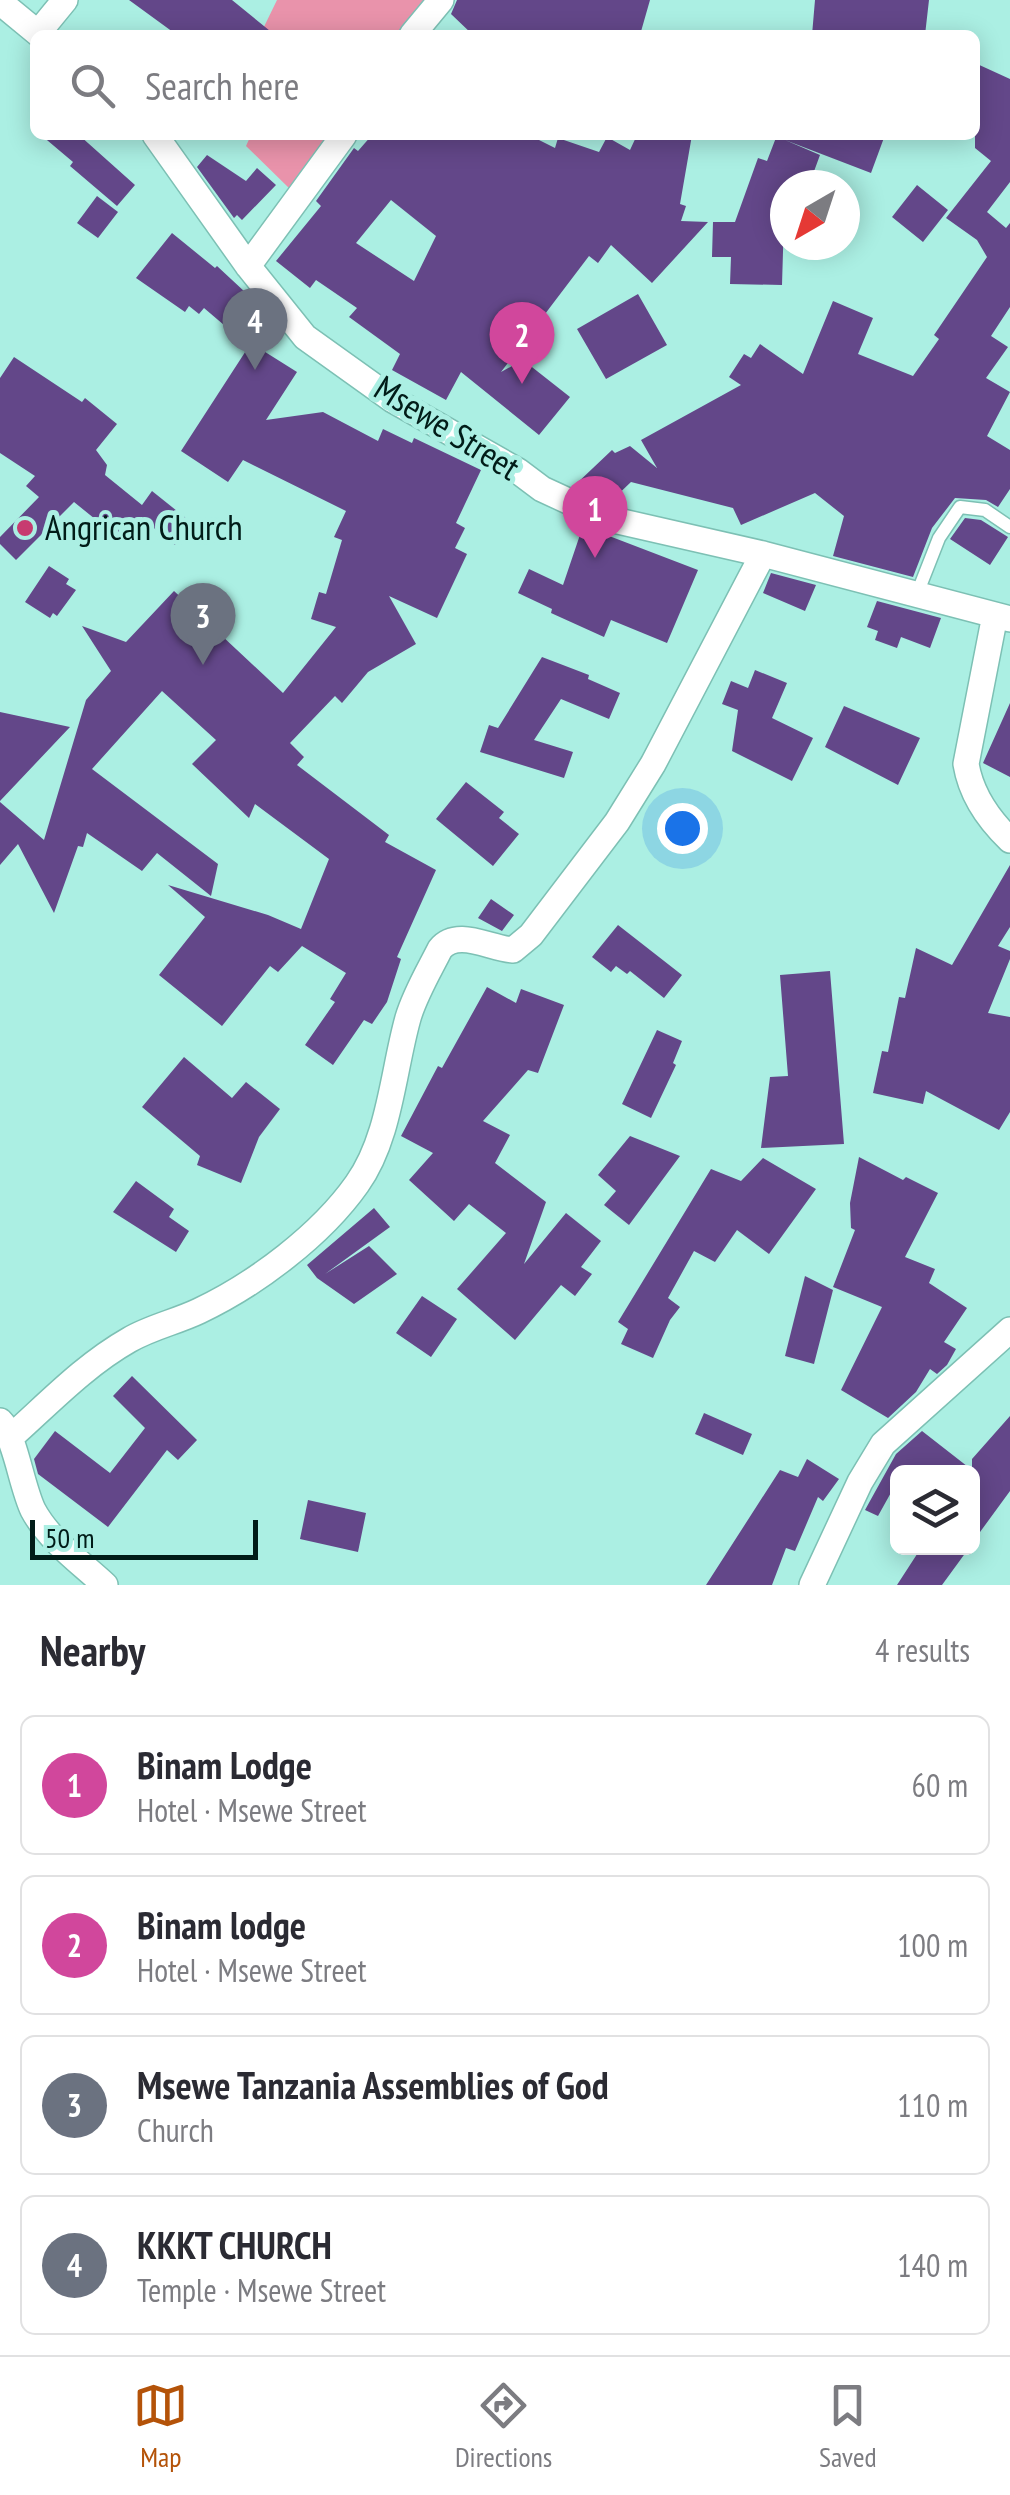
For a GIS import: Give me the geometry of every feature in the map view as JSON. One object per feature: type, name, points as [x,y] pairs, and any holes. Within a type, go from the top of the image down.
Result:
[{"type":"street","points":[[42,30],[65,0]]},
{"type":"street","points":[[416,30],[441,0]]},
{"type":"street","points":[[0,2],[34,30]]},
{"type":"street","name":"Msewe Street","points":[[160,140],[248,266],[305,337],[393,400],[518,471],[542,489],[605,518],[1006,614]]},
{"type":"street","points":[[248,266],[340,140]]},
{"type":"street","points":[[105,1585],[60,1544],[35,1514],[21,1484],[6,1429],[114,1350],[165,1322],[197,1312],[313,1236],[358,1183],[371,1158],[408,1015],[440,949],[447,940],[458,937],[513,950],[531,934],[617,822],[653,764],[762,554]]},
{"type":"street","points":[[1006,614],[966,764],[972,788],[990,820],[1010,840]]},
{"type":"street","points":[[812,1585],[860,1482],[883,1444],[1010,1330]]},
{"type":"lane","points":[[917,594],[939,538],[960,507],[985,510],[1010,527]]},
{"type":"shaded area","points":[[277,0],[428,0],[407,30],[262,30]]},
{"type":"shaded area","points":[[249,140],[328,140],[292,191],[246,146]]},
{"type":"building","points":[[129,0],[232,0],[269,30],[170,30]]},
{"type":"building","points":[[457,0],[650,0],[641,30],[468,30],[451,14]]},
{"type":"building","points":[[815,0],[929,0],[926,30],[812,30]]},
{"type":"building","points":[[980,65],[1010,79],[1010,182],[987,212],[1006,228],[1010,223],[1010,307],[991,336],[1008,347],[986,378],[1010,392],[987,436],[1010,450],[1010,489],[998,507],[986,500],[955,498],[932,528],[913,577],[833,556],[844,516],[815,493],[741,525],[733,508],[631,482],[610,502],[574,486],[612,450],[615,453],[630,446],[657,468],[641,440],[741,385],[729,377],[744,354],[751,358],[760,344],[803,374],[833,301],[873,318],[858,354],[913,376],[939,339],[934,335],[987,257],[977,240],[946,218],[991,161],[975,148],[975,140],[980,140]]},
{"type":"building","points":[[47,140],[85,140],[135,185],[117,206],[70,166],[73,162]]},
{"type":"building","points":[[368,140],[539,140],[555,148],[557,140],[564,140],[599,152],[605,140],[630,150],[635,140],[691,140],[680,204],[686,206],[681,221],[708,222],[652,283],[611,245],[598,263],[589,256],[501,372],[523,360],[570,397],[539,435],[461,372],[446,400],[392,370],[400,354],[349,317],[357,308],[316,280],[310,288],[276,261],[321,206],[316,201],[354,148],[358,151]],"holes":[[[391,200],[436,236],[414,281],[356,243]]]},
{"type":"building","points":[[775,140],[785,140],[820,155],[814,170],[770,170],[770,260],[783,260],[782,285],[730,284],[731,257],[712,257],[713,222],[735,222],[758,158],[767,161]]},
{"type":"building","points":[[785,140],[883,140],[871,173]]},
{"type":"building","points":[[207,155],[246,181],[257,168],[276,185],[242,220],[237,215],[234,218],[197,167]]},
{"type":"building","points":[[917,185],[948,210],[923,242],[892,217]]},
{"type":"building","points":[[97,196],[118,212],[98,238],[77,223]]},
{"type":"building","points":[[172,233],[217,266],[258,304],[231,331],[204,308],[199,314],[189,306],[185,312],[136,278]]},
{"type":"building","points":[[638,294],[667,345],[606,379],[577,329]]},
{"type":"building","points":[[251,343],[297,372],[266,420],[323,412],[378,441],[383,429],[412,443],[414,438],[481,470],[456,523],[465,528],[455,548],[467,554],[437,618],[389,596],[416,644],[368,672],[342,703],[335,696],[290,743],[304,757],[297,765],[389,835],[385,842],[436,870],[397,957],[401,959],[387,1002],[372,1024],[364,1020],[333,1065],[305,1045],[335,1002],[330,999],[346,973],[302,946],[278,972],[270,966],[222,1026],[159,975],[205,917],[168,885],[301,929],[329,859],[255,804],[249,818],[192,764],[216,740],[162,691],[92,769],[218,864],[211,896],[157,853],[142,871],[87,833],[83,847],[78,846],[54,913],[18,844],[0,865],[0,802],[44,840],[86,700],[111,671],[82,626],[126,642],[174,591],[283,693],[336,627],[311,619],[319,592],[326,594],[342,540],[334,537],[346,511],[243,460],[228,482],[181,451]]},
{"type":"building","points":[[14,357],[82,402],[85,398],[117,424],[96,450],[107,465],[105,475],[142,505],[152,491],[192,523],[175,545],[140,517],[121,540],[74,502],[16,560],[0,544],[0,537],[39,497],[26,486],[35,476],[0,453],[0,378]]},
{"type":"building","points":[[965,518],[981,520],[1008,537],[990,565],[950,539]]},
{"type":"building","points":[[583,526],[698,570],[667,643],[611,620],[604,637],[518,593],[529,569],[563,585]]},
{"type":"building","points":[[49,566],[69,579],[66,584],[76,590],[57,616],[53,613],[50,618],[25,602]]},
{"type":"building","points":[[771,573],[816,585],[805,611],[763,593]]},
{"type":"building","points":[[877,601],[941,618],[930,648],[901,637],[897,648],[875,640],[878,631],[867,627]]},
{"type":"building","points":[[542,657],[589,675],[588,679],[620,693],[609,719],[561,699],[534,740],[573,752],[564,778],[480,752],[489,725],[498,728]]},
{"type":"building","points":[[755,670],[787,683],[772,718],[813,738],[792,781],[732,751],[738,710],[722,704],[731,681],[748,688]]},
{"type":"building","points":[[1010,703],[1010,777],[983,763]]},
{"type":"building","points":[[844,706],[920,738],[898,785],[825,747]]},
{"type":"building","points":[[0,712],[70,727],[0,801]]},
{"type":"building","points":[[466,782],[504,812],[499,818],[519,834],[493,866],[436,819]]},
{"type":"building","points":[[1010,865],[1010,927],[998,946],[1010,951],[1010,959],[988,1013],[1010,1017],[1010,1112],[999,1130],[926,1091],[923,1104],[873,1093],[882,1051],[888,1052],[899,997],[905,998],[916,948],[952,965]]},
{"type":"building","points":[[491,899],[514,915],[502,931],[478,918]]},
{"type":"building","points":[[618,925],[682,975],[664,998],[630,971],[627,974],[616,966],[611,972],[592,957]]},
{"type":"building","points":[[830,971],[844,1144],[761,1148],[770,1077],[788,1076],[780,975]]},
{"type":"building","points":[[487,987],[516,1003],[521,989],[564,1005],[538,1073],[528,1070],[483,1121],[510,1135],[495,1163],[546,1202],[524,1264],[566,1213],[601,1241],[581,1267],[592,1274],[575,1296],[561,1285],[515,1340],[457,1289],[506,1233],[469,1204],[454,1221],[409,1180],[433,1153],[401,1136]]},
{"type":"building","points":[[657,1030],[682,1041],[673,1063],[676,1065],[651,1118],[622,1104]]},
{"type":"building","points":[[184,1057],[232,1098],[246,1082],[280,1109],[259,1137],[241,1183],[197,1165],[200,1156],[142,1107]]},
{"type":"building","points":[[630,1136],[680,1156],[629,1225],[604,1205],[616,1191],[598,1175]]},
{"type":"building","points":[[859,1157],[938,1193],[905,1257],[935,1269],[929,1283],[967,1308],[944,1342],[956,1349],[947,1365],[937,1374],[930,1369],[916,1392],[888,1418],[841,1390],[882,1307],[833,1287],[855,1230],[851,1228],[850,1203]]},
{"type":"building","points":[[763,1158],[816,1189],[769,1254],[737,1230],[715,1262],[694,1251],[668,1298],[680,1307],[653,1358],[621,1344],[628,1329],[618,1322],[711,1169],[741,1181]]},
{"type":"building","points":[[136,1181],[174,1209],[169,1217],[189,1231],[176,1252],[113,1212]]},
{"type":"building","points":[[374,1208],[390,1227],[325,1274],[369,1246],[397,1274],[354,1304],[317,1278],[307,1265]]},
{"type":"building","points":[[805,1276],[833,1290],[814,1364],[785,1356]]},
{"type":"building","points":[[422,1296],[457,1319],[431,1357],[396,1333]]},
{"type":"building","points":[[132,1376],[197,1440],[178,1460],[167,1450],[108,1527],[38,1474],[34,1459],[55,1431],[110,1473],[145,1428],[113,1396]]},
{"type":"building","points":[[704,1413],[752,1434],[743,1455],[695,1434]]},
{"type":"building","points":[[1010,1416],[1010,1491],[980,1532],[980,1465],[972,1465],[972,1459]]},
{"type":"building","points":[[922,1431],[966,1465],[890,1465],[890,1494],[878,1516],[865,1510],[896,1454]]},
{"type":"building","points":[[807,1459],[839,1479],[823,1501],[818,1497],[795,1551],[786,1548],[772,1585],[706,1585],[780,1470],[798,1477]]},
{"type":"building","points":[[308,1500],[366,1513],[358,1552],[300,1539]]},
{"type":"building","points":[[916,1555],[964,1555],[942,1585],[897,1585]]},
{"type":"place","name":"KKKT CHURCH","points":[[255,370]]},
{"type":"place","name":"Binam lodge","points":[[522,384]]},
{"type":"place","name":"Angrican Church","points":[[25,528]]},
{"type":"place","name":"Binam Lodge","points":[[595,558]]},
{"type":"place","name":"Msewe Tanzania Assemblies of God","points":[[203,665]]}]
